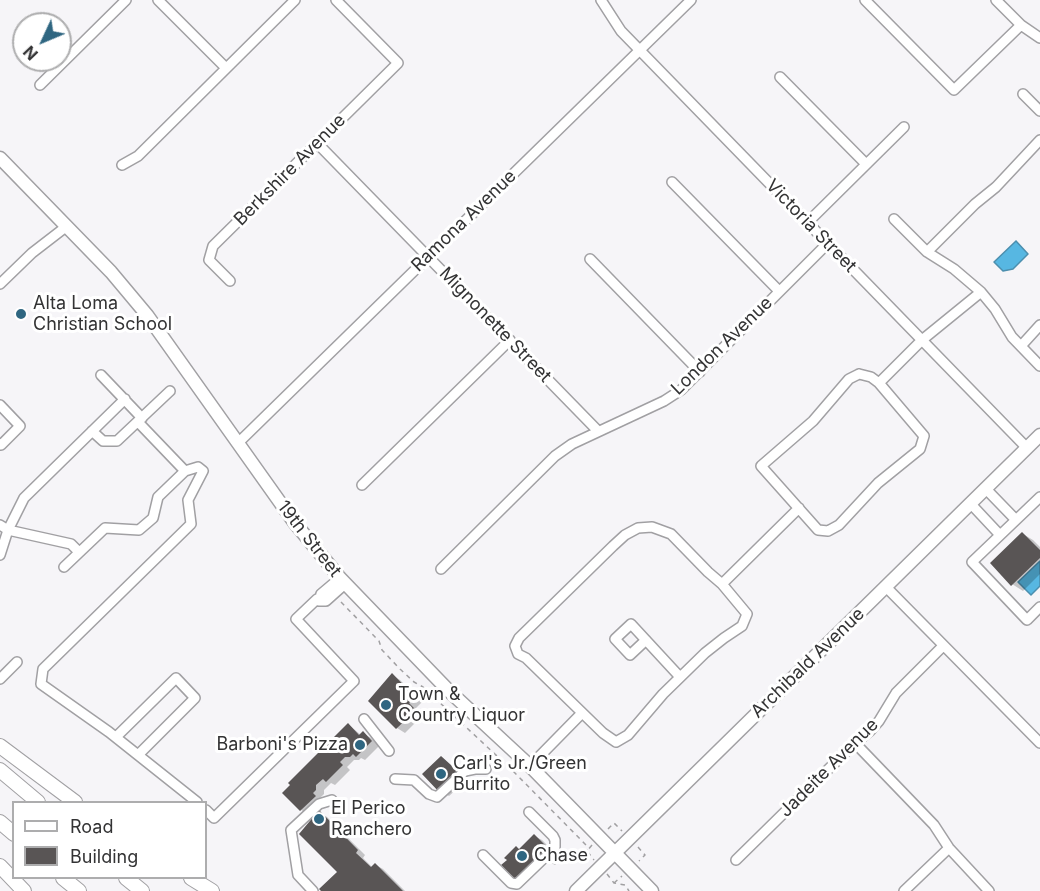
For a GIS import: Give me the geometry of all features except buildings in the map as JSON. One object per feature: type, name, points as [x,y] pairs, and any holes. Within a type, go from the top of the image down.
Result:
[{"type":"highway","points":[[0,746],[74,801]]},
{"type":"highway","points":[[0,770],[37,801]]},
{"type":"highway","points":[[0,822],[12,832]]},
{"type":"highway","points":[[0,866],[12,878]]},
{"type":"highway","points":[[12,879],[24,891]]},
{"type":"highway","points":[[64,879],[79,891]]},
{"type":"highway","points":[[127,879],[142,891]]},
{"type":"highway","points":[[193,879],[212,891]]},
{"type":"main road","name":"19th Street","points":[[1,160],[111,272],[147,315],[294,522],[343,581],[453,694],[530,766],[652,891]]},
{"type":"main road","name":"Archibald Avenue","points":[[576,891],[1040,435]]},
{"type":"street","points":[[40,85],[126,0]]},
{"type":"street","points":[[159,0],[226,68]]},
{"type":"street","points":[[122,165],[138,156],[295,0]]},
{"type":"street","name":"Berkshire Avenue","points":[[230,281],[209,260],[213,246],[398,63],[336,0]]},
{"type":"street","name":"Victoria Street","points":[[601,0],[621,31],[639,50],[1027,448]]},
{"type":"street","name":"Ramona Avenue","points":[[238,443],[691,0]]},
{"type":"street","points":[[865,0],[954,90],[1021,25]]},
{"type":"street","points":[[996,0],[1021,25],[1040,38]]},
{"type":"street","points":[[780,77],[866,164]]},
{"type":"street","points":[[1023,94],[1040,111]]},
{"type":"street","points":[[807,223],[904,127]]},
{"type":"street","points":[[927,252],[975,204],[996,187],[1040,140]]},
{"type":"street","name":"Mignonette Street","points":[[316,142],[598,431]]},
{"type":"street","points":[[672,182],[779,291]]},
{"type":"street","points":[[894,219],[927,252],[954,269],[981,292],[995,309],[1012,338],[1040,366]]},
{"type":"street","points":[[0,285],[32,253],[67,226]]},
{"type":"street","name":"London Avenue","points":[[441,569],[555,456],[572,444],[664,401],[681,390],[827,244]]},
{"type":"street","points":[[590,260],[700,372]]},
{"type":"street","points":[[879,383],[922,340],[981,292]]},
{"type":"street","points":[[1021,346],[1040,325]]},
{"type":"street","points":[[362,485],[510,340]]},
{"type":"street","points":[[859,374],[871,377],[879,383],[924,436],[920,449],[878,483],[839,525],[828,531],[818,530],[761,466],[813,421],[849,379],[859,374]]},
{"type":"street","points":[[101,375],[125,399],[140,420],[185,471]]},
{"type":"street","points":[[92,431],[103,441],[117,441],[170,391]]},
{"type":"street","points":[[0,555],[4,528],[24,498],[125,399]]},
{"type":"street","points":[[0,405],[20,426],[0,445]]},
{"type":"street","points":[[64,567],[105,528],[139,530],[153,518],[158,497],[185,471],[198,467],[203,471],[188,500],[191,524],[43,669],[41,684],[116,737],[196,801]]},
{"type":"street","points":[[986,488],[1016,520]]},
{"type":"street","points":[[1040,497],[972,562],[1027,620],[1040,607]]},
{"type":"street","points":[[970,503],[1000,535]]},
{"type":"street","points":[[722,584],[799,508]]},
{"type":"street","points":[[652,527],[671,534],[722,584],[747,614],[742,626],[724,638],[680,677],[634,729],[616,742],[582,713],[526,658],[518,654],[515,646],[519,638],[577,579],[619,540],[638,528],[652,527]]},
{"type":"street","points":[[4,528],[71,544],[79,552]]},
{"type":"street","points":[[886,587],[1040,743]]},
{"type":"street","points":[[207,811],[214,818],[354,681],[296,620],[317,599]]},
{"type":"street","points":[[646,640],[680,677]]},
{"type":"street","name":"Jadeite Avenue","points":[[736,860],[855,742],[870,731],[879,721],[897,691],[943,646]]},
{"type":"street","points":[[0,679],[17,662]]},
{"type":"street","points":[[116,737],[176,678],[195,698],[138,755]]},
{"type":"street","points":[[530,766],[582,713]]},
{"type":"street","points":[[364,719],[389,751]]},
{"type":"street","points":[[855,742],[934,825],[949,848],[989,891]]},
{"type":"street","points":[[395,779],[414,780],[429,794],[437,797],[465,771],[486,769]]},
{"type":"street","points":[[313,891],[298,875],[291,830],[319,804],[332,800]]},
{"type":"street","points":[[529,812],[553,836],[555,848],[551,851]]},
{"type":"street","points":[[904,891],[949,848]]},
{"type":"street","points":[[483,855],[511,883],[517,884],[543,859]]},
{"type":"path","points":[[338,599],[379,642],[382,650],[400,669],[423,687],[513,771],[586,845],[587,851]]},
{"type":"path","points":[[614,883],[625,885],[629,891]]},
{"type":"water","points":[[1016,241],[1028,254],[1013,269],[1003,271],[994,262]]},
{"type":"water","points":[[1040,561],[1040,586],[1031,595],[1018,582]]},
{"type":"place","name":"Alta Loma Christian School","points":[[21,314]]},
{"type":"place","name":"Town & Country Liquor","points":[[386,705]]},
{"type":"place","name":"Barboni's Pizza","points":[[360,745]]},
{"type":"place","name":"Carl's Jr./Green Burrito","points":[[441,774]]},
{"type":"place","name":"El Perico Ranchero","points":[[319,819]]},
{"type":"place","name":"Chase","points":[[522,856]]}]
